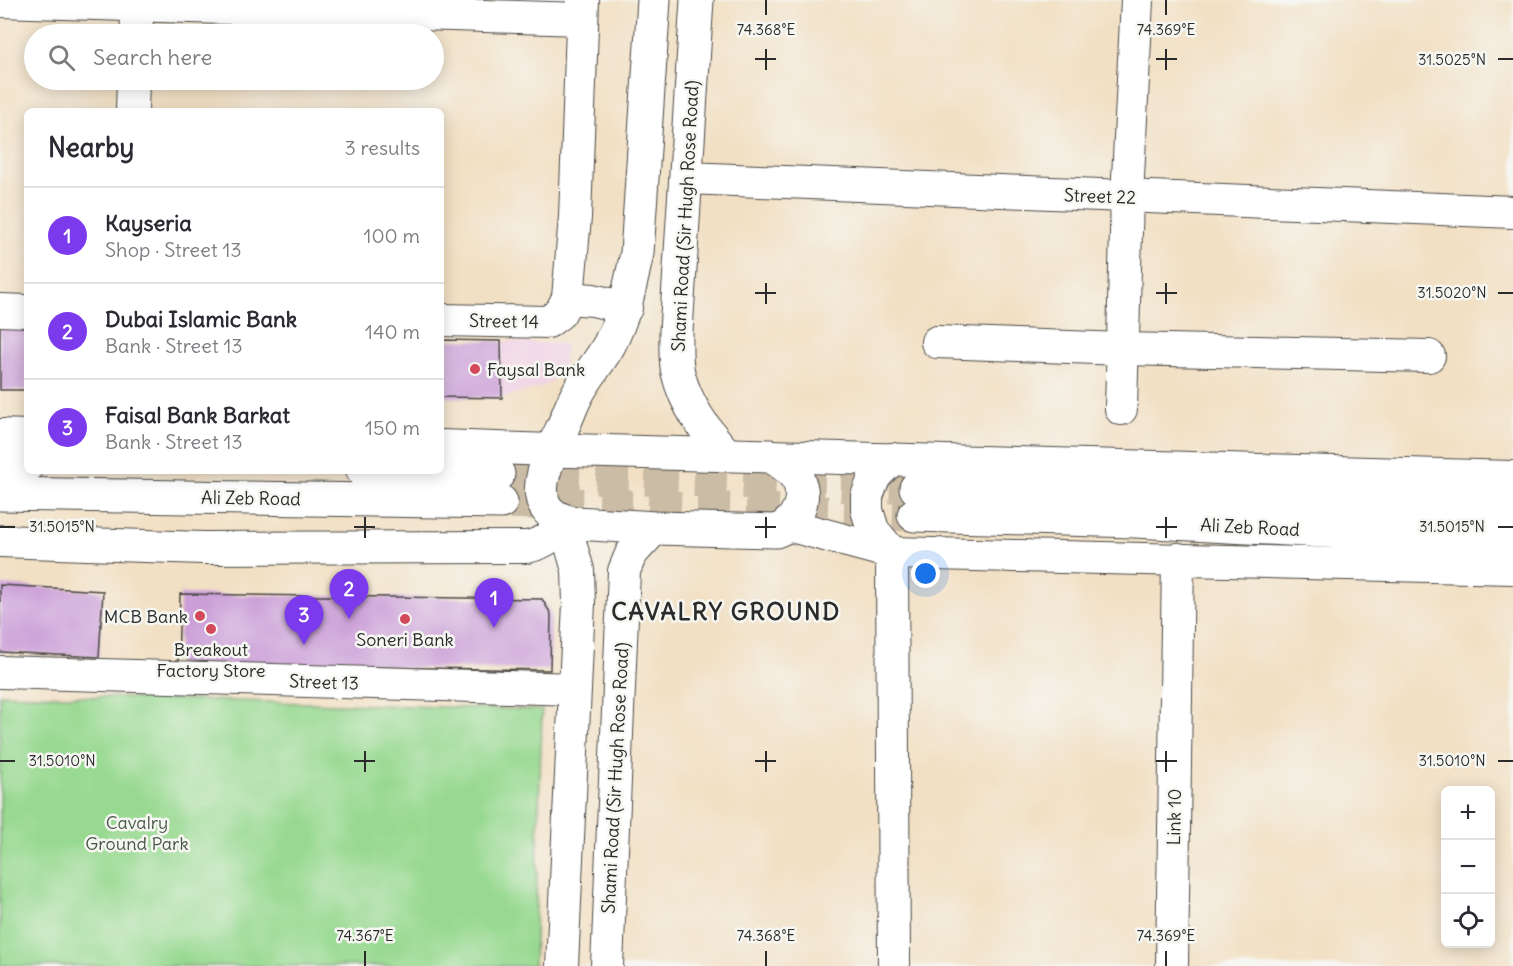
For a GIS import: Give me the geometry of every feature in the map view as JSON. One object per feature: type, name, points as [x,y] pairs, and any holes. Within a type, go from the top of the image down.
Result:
[{"type":"main road","points":[[552,450],[770,456],[787,466],[800,483],[798,511],[788,525],[776,531],[655,528],[564,522],[554,517],[546,509],[542,499],[542,476],[552,450],[578,392],[608,346],[626,308],[637,254],[654,0]]},
{"type":"main road","name":"Shami Road (Sir Hugh Rose Road)","points":[[697,0],[676,331],[677,372],[691,408],[701,425],[725,453]]},
{"type":"main road","points":[[0,465],[24,466]]},
{"type":"main road","name":"Ali Zeb Road","points":[[0,494],[500,488],[387,474]]},
{"type":"main road","name":"Ali Zeb Road","points":[[1513,509],[915,502],[1135,521],[1513,541]]},
{"type":"street","points":[[1121,409],[1127,197],[1137,0]]},
{"type":"street","points":[[0,1],[137,20],[583,9],[575,217],[568,298],[593,300],[626,308]]},
{"type":"street","points":[[132,108],[133,90]]},
{"type":"street","name":"Street 22","points":[[687,178],[1513,213]]},
{"type":"street","name":"Street 14","points":[[444,320],[548,322],[560,313],[568,298]]},
{"type":"street","points":[[0,310],[24,312]]},
{"type":"street","points":[[937,342],[1429,356]]},
{"type":"street","points":[[0,435],[24,436]]},
{"type":"street","points":[[444,446],[552,450]]},
{"type":"street","points":[[770,456],[1513,477]]},
{"type":"street","points":[[892,459],[875,476],[867,496],[867,510],[873,530],[892,553],[894,966]]},
{"type":"street","points":[[0,541],[203,548],[528,547],[542,543],[553,536],[564,522]]},
{"type":"street","points":[[562,966],[579,584],[574,551],[564,522]]},
{"type":"street","points":[[788,525],[892,553],[1513,568]]},
{"type":"street","name":"Shami Road (Sir Hugh Rose Road)","points":[[607,966],[624,571],[631,554],[655,528]]},
{"type":"street","name":"Link 10","points":[[1172,966],[1178,559]]},
{"type":"street","name":"Street 13","points":[[0,672],[575,689]]},
{"type":"shaded area","points":[[501,341],[566,344],[563,370],[544,386],[502,398]]},
{"type":"green space","name":"Cavalry Ground Park","points":[[0,694],[542,710],[534,966],[0,966]]},
{"type":"building","points":[[0,317],[24,318],[24,390],[0,390]]},
{"type":"building","name":"Faysal Bank","points":[[444,340],[501,341],[502,398],[444,397]]},
{"type":"building","points":[[0,585],[103,591],[99,657],[0,652]]},
{"type":"building","points":[[180,594],[542,599],[551,614],[550,670],[178,664]]},
{"type":"tunnel","points":[[498,474],[916,488]]},
{"type":"tunnel","points":[[501,502],[914,515]]},
{"type":"place","name":"Faysal Bank","points":[[475,369]]},
{"type":"place","name":"MCB Bank","points":[[200,616]]},
{"type":"place","name":"Dubai Islamic Bank","points":[[349,619]]},
{"type":"place","name":"Soneri Bank","points":[[405,619]]},
{"type":"place","name":"Kayseria","points":[[494,628]]},
{"type":"place","name":"Breakout Factory Store","points":[[211,629]]},
{"type":"place","name":"Faisal Bank Barkat","points":[[304,645]]},
{"type":"district","name":"CAVALRY GROUND","points":[[726,611]]}]
